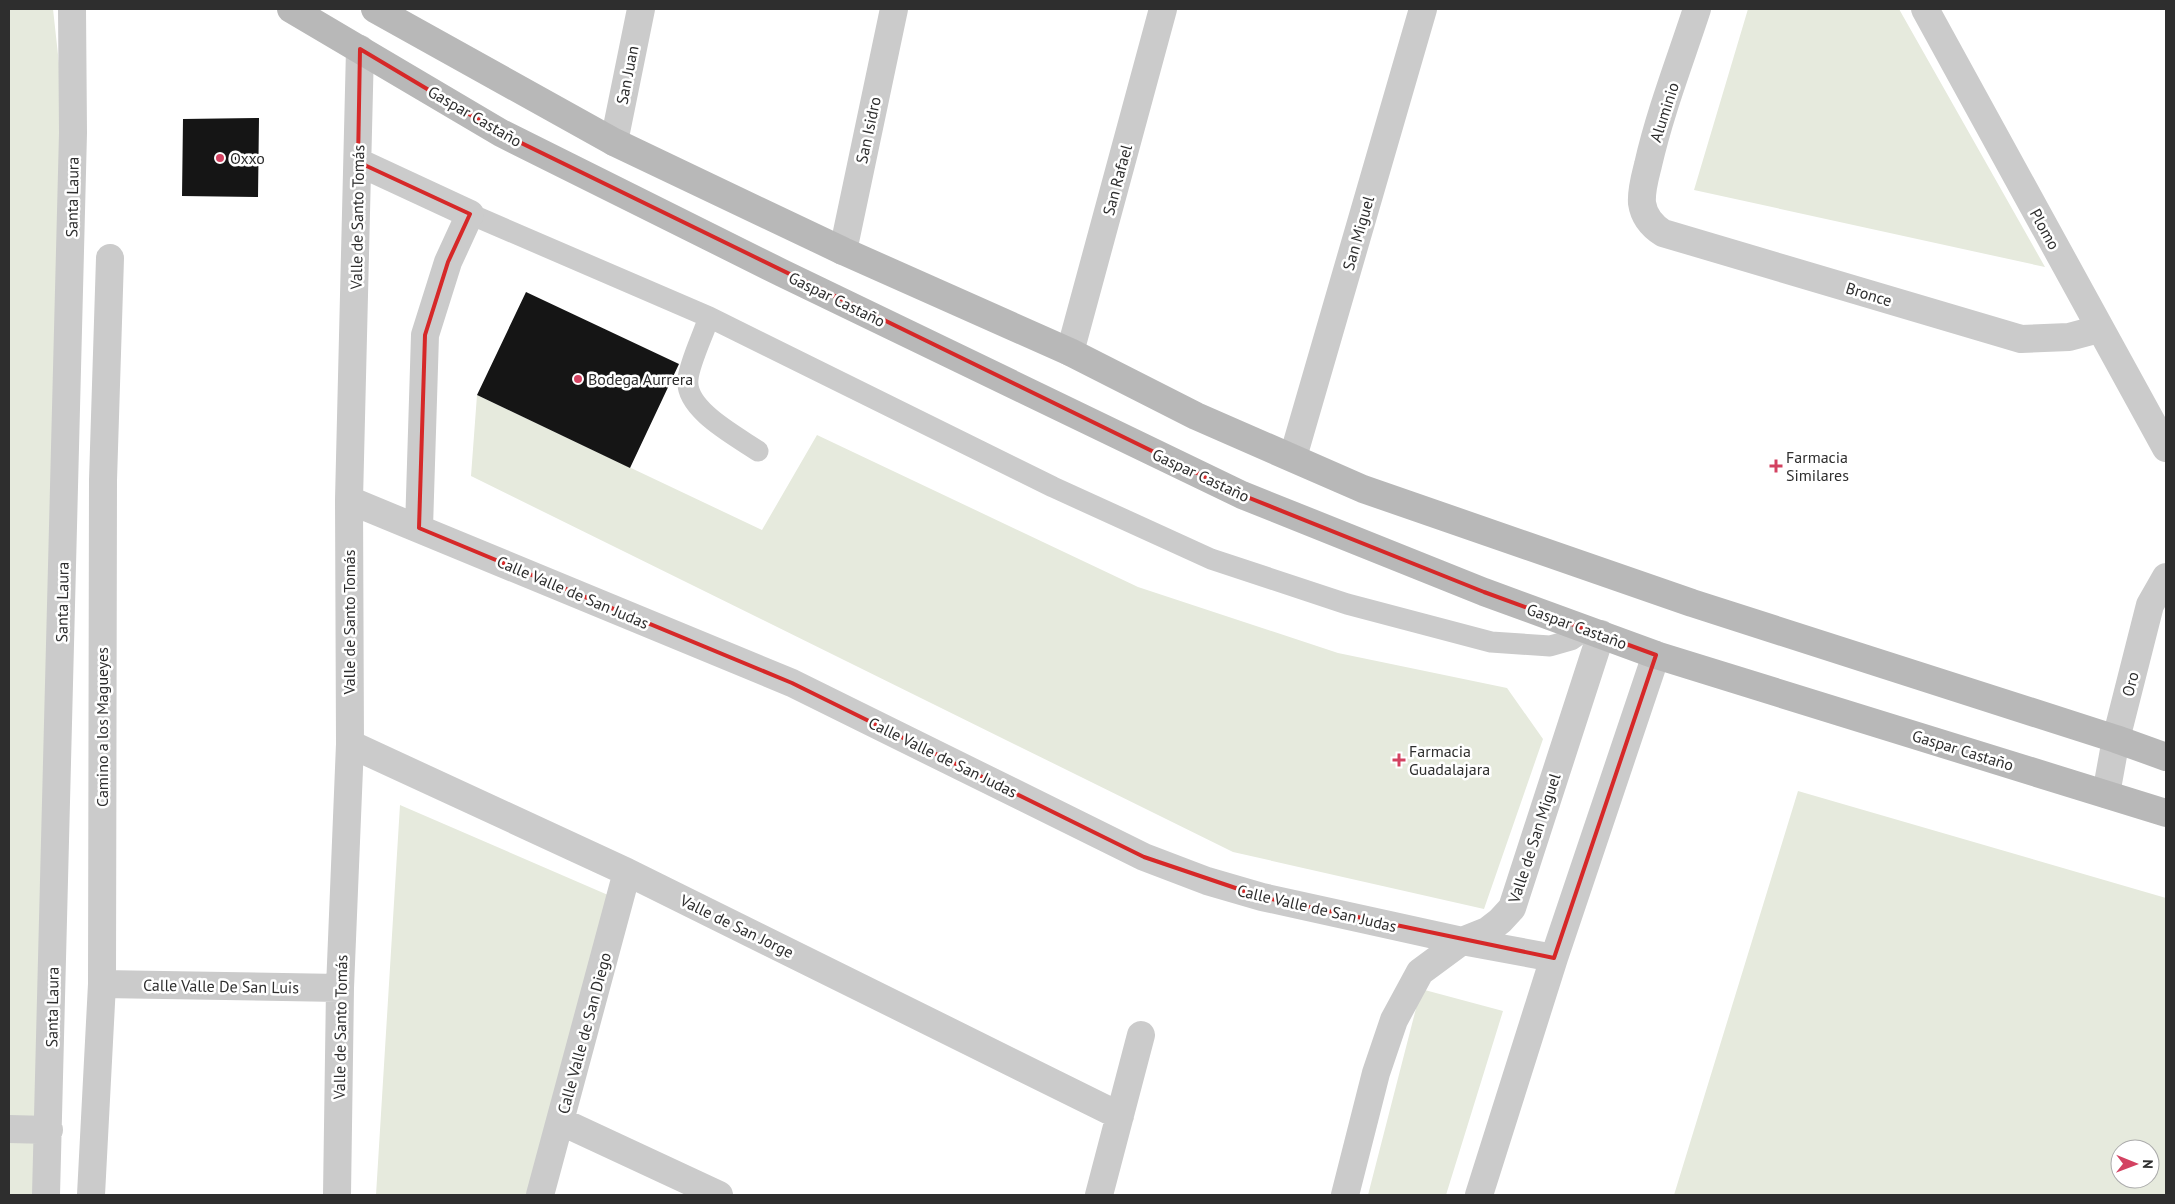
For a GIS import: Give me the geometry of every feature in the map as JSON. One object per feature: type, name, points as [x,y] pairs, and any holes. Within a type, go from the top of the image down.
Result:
[{"type":"main road","name":"Gaspar Castaño","points":[[291,9],[501,133],[782,273],[1242,495],[1484,592],[1656,655],[2166,813]]},
{"type":"main road","points":[[375,9],[614,142],[843,251],[1070,352],[1196,416],[1363,489],[1692,603],[2116,739],[2166,757]]},
{"type":"street","name":"Santa Laura","points":[[46,1195],[73,153],[72,9]]},
{"type":"street","name":"San Juan","points":[[614,142],[641,9]]},
{"type":"street","name":"San Isidro","points":[[843,251],[894,9]]},
{"type":"street","name":"San Rafael","points":[[1070,352],[1164,9]]},
{"type":"street","name":"San Miguel","points":[[1293,458],[1423,9]]},
{"type":"street","name":"Aluminio","points":[[1647,218],[1642,204],[1652,147],[1697,9]]},
{"type":"street","name":"Plomo","points":[[1925,9],[2166,448]]},
{"type":"street","name":"Valle de Santo Tomás","points":[[336,1195],[340,988],[350,744],[349,500],[360,49]]},
{"type":"street","points":[[358,162],[470,214],[448,262],[425,335],[419,528]]},
{"type":"street","name":"Bronce","points":[[1647,218],[1653,226],[1663,233],[2021,339],[2069,337],[2099,329]]},
{"type":"street","name":"Camino a los Magueyes","points":[[91,1195],[102,984],[103,480],[110,258]]},
{"type":"street","name":"Calle Valle de San Judas","points":[[349,500],[792,683],[1144,857],[1207,881],[1262,897],[1462,941],[1554,958]]},
{"type":"street","name":"Oro","points":[[2106,794],[2116,739],[2150,605],[2166,577]]},
{"type":"street","name":"Valle de San Miguel","points":[[1345,1195],[1376,1073],[1394,1020],[1420,972],[1462,941],[1487,930],[1500,921],[1512,908],[1594,632]]},
{"type":"street","points":[[1479,1195],[1554,958],[1656,655]]},
{"type":"street","name":"Valle de San Jorge","points":[[350,744],[627,872],[1120,1116]]},
{"type":"street","name":"Calle Valle de San Diego","points":[[540,1195],[627,872]]},
{"type":"street","name":"Calle Valle De San Luis","points":[[102,984],[340,988]]},
{"type":"street","points":[[1099,1195],[1141,1035]]},
{"type":"street","points":[[560,1120],[719,1195]]},
{"type":"street","points":[[9,1128],[49,1130]]},
{"type":"lane","points":[[470,214],[709,317],[1053,487],[1211,559],[1347,604],[1491,642],[1550,646],[1594,632]]},
{"type":"lane","points":[[709,317],[688,378],[691,396],[699,408],[758,451]]},
{"type":"highlighted area","points":[[360,49],[501,133],[1242,495],[1484,592],[1656,655],[1554,958],[1262,897],[1144,857],[792,683],[419,528],[425,335],[448,262],[470,214],[358,162]]},
{"type":"shaded area","points":[[9,9],[53,9],[68,146],[37,1195],[9,1195]]},
{"type":"shaded area","points":[[1748,9],[1899,9],[2045,267],[1694,190]]},
{"type":"shaded area","points":[[477,395],[762,530],[817,435],[1138,587],[1338,653],[1507,688],[1543,739],[1484,909],[1233,852],[471,476]]},
{"type":"shaded area","points":[[1798,791],[2166,898],[2166,1195],[1674,1195]]},
{"type":"shaded area","points":[[400,805],[608,895],[531,1195],[376,1195]]},
{"type":"shaded area","points":[[1421,989],[1503,1011],[1446,1195],[1368,1195]]},
{"type":"building","name":"Oxxo","points":[[259,118],[258,197],[182,196],[183,119]]},
{"type":"building","name":"Bodega Aurrera","points":[[526,292],[679,364],[630,468],[477,395]]},
{"type":"place","name":"Oxxo","points":[[220,158]]},
{"type":"place","name":"Bodega Aurrera","points":[[578,379]]},
{"type":"place","name":"Farmacia Similares","points":[[1776,466]]},
{"type":"place","name":"Farmacia Guadalajara","points":[[1399,760]]}]
